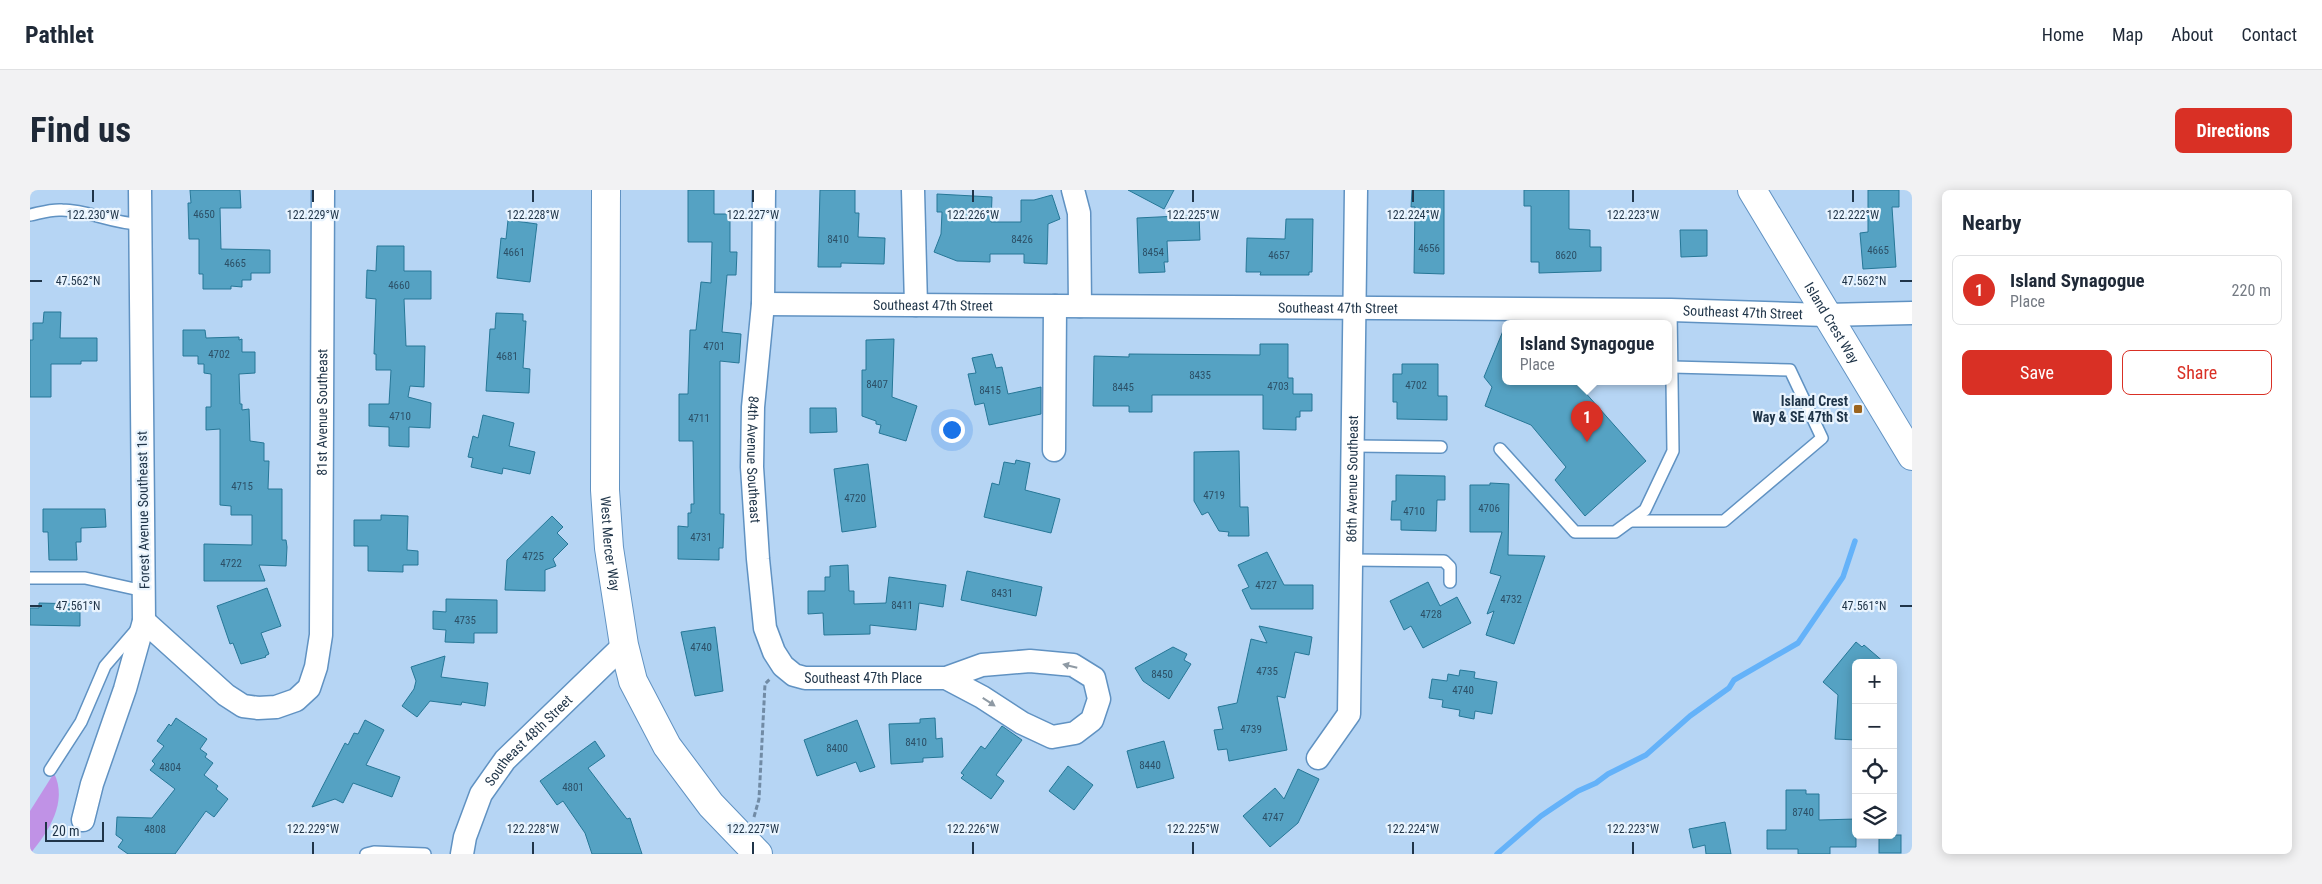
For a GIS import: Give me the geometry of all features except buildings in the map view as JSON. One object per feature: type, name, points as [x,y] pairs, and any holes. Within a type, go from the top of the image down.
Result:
[{"type":"street","name":"Forest Avenue Southeast 1st","points":[[83,820],[92,784],[125,689],[144,621],[140,190]]},
{"type":"street","name":"81st Avenue Southeast","points":[[144,621],[226,694],[243,706],[258,708],[276,707],[296,700],[309,688],[316,667],[321,635],[324,190]]},
{"type":"street","name":"West Mercer Way","points":[[606,190],[606,490],[609,548],[624,646],[633,681],[667,746],[712,805],[758,854]]},
{"type":"street","name":"84th Avenue Southeast","points":[[764,190],[763,304],[753,407],[752,467],[765,628],[774,652],[782,666]]},
{"type":"street","points":[[914,190],[916,305]]},
{"type":"street","points":[[1073,190],[1079,213],[1080,306]]},
{"type":"street","name":"86th Avenue Southeast","points":[[1318,758],[1350,714],[1356,190]]},
{"type":"street","name":"Island Crest Way","points":[[1752,190],[1912,456]]},
{"type":"street","name":"Southeast 47th Street","points":[[763,304],[1671,310],[1826,315],[1912,313]]},
{"type":"street","points":[[1054,450],[1055,306]]},
{"type":"street","name":"Southeast 48th Street","points":[[462,854],[465,836],[481,794],[505,760],[624,646]]},
{"type":"street","name":"Southeast 47th Place","points":[[782,666],[794,675],[805,678],[946,678],[982,665],[1030,661],[1073,665],[1094,678],[1099,699],[1092,720],[1075,733],[1052,737],[1022,724],[982,697],[946,678]]},
{"type":"lane","points":[[30,215],[55,210],[70,210],[122,224],[140,224]]},
{"type":"lane","points":[[1671,310],[1671,320]]},
{"type":"lane","points":[[1500,449],[1575,532],[1615,532],[1630,521],[1645,510],[1673,451],[1672,367],[1790,370],[1822,438],[1724,521],[1630,521]]},
{"type":"lane","points":[[1354,446],[1441,447]]},
{"type":"lane","points":[[1352,560],[1444,561],[1450,568],[1450,582]]},
{"type":"lane","points":[[30,578],[85,578],[144,592]]},
{"type":"lane","points":[[50,770],[81,722],[105,666],[144,621]]},
{"type":"lane","points":[[366,854],[393,852],[425,854]]},
{"type":"path","points":[[753,821],[759,799],[765,684]]},
{"type":"shaded area","points":[[54,773],[58,784],[58,805],[50,826],[30,854],[30,811]]},
{"type":"waterway","points":[[1497,854],[1541,816],[1578,791],[1646,755],[1690,716],[1729,688],[1734,680],[1798,643],[1843,577],[1855,541]]},
{"type":"place","name":"Island Crest Way & SE 47th St","points":[[1858,409]]},
{"type":"place","name":"Island Synagogue","points":[[1587,442]]}]
